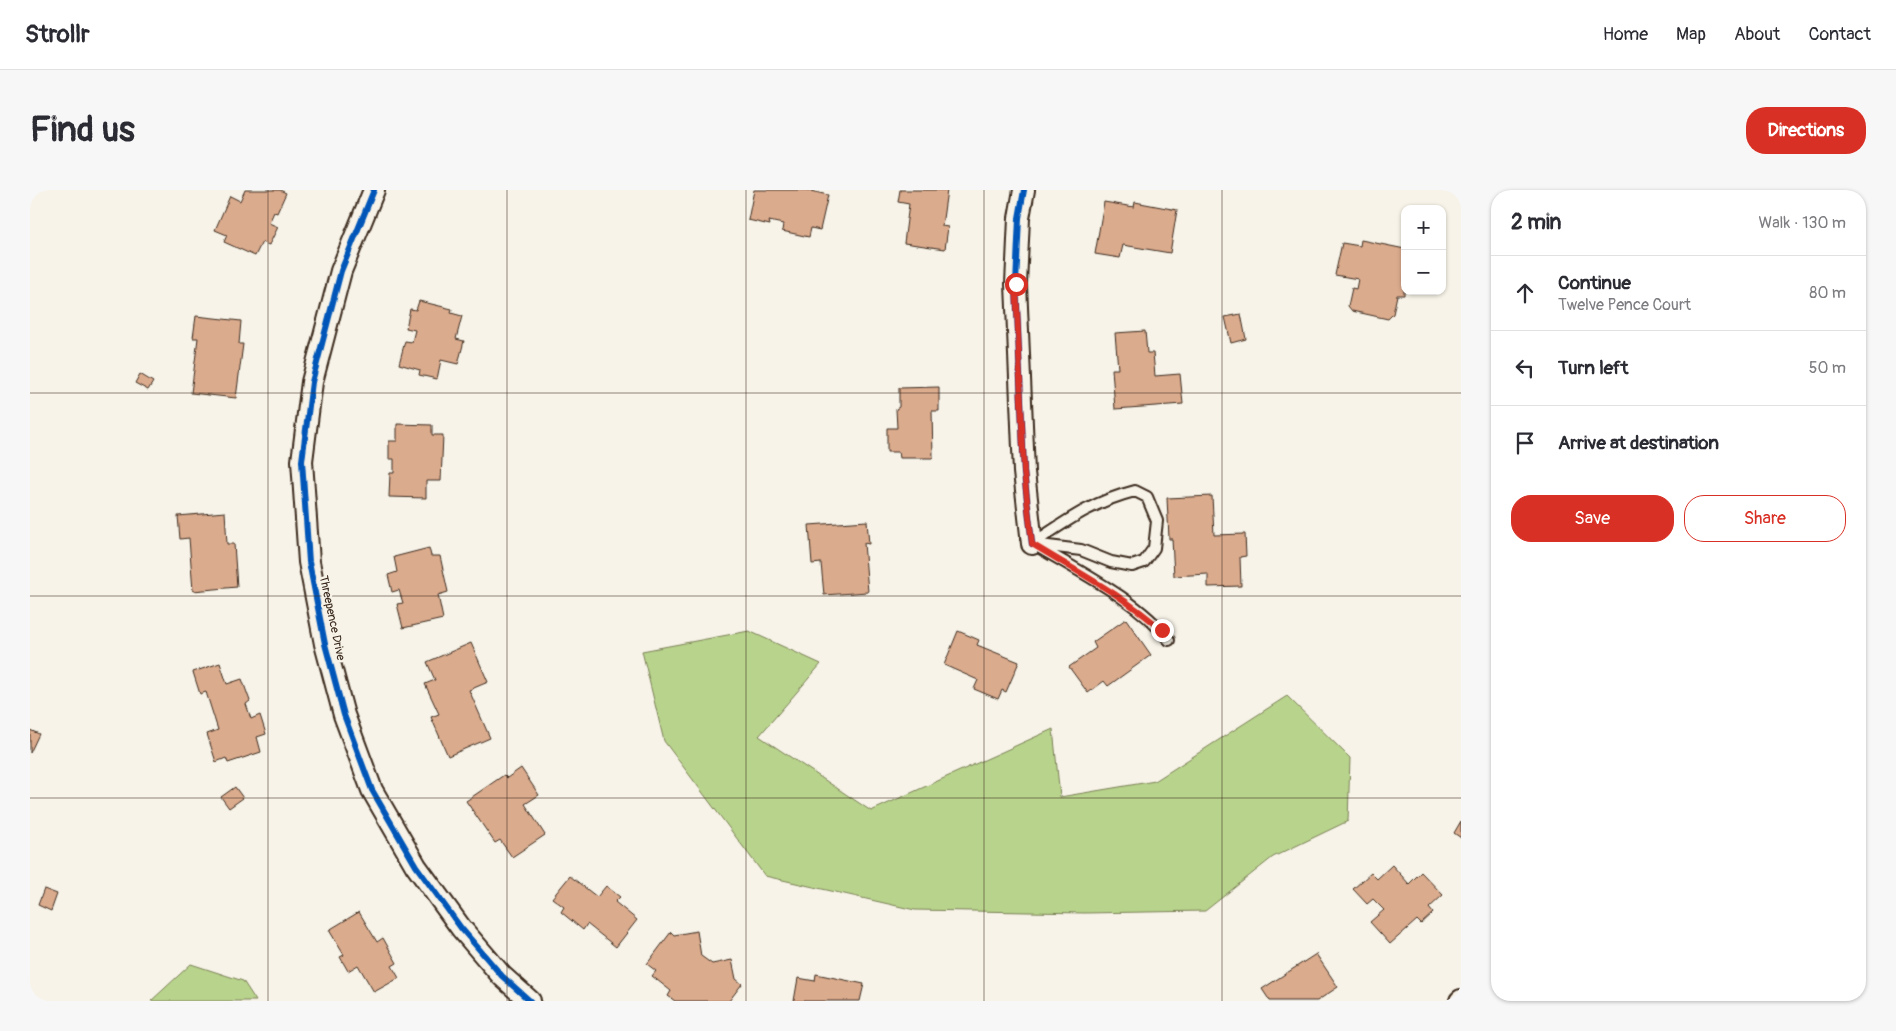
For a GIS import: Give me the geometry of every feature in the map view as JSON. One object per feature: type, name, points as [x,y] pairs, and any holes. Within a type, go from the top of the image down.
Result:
[{"type":"street","name":"Threepence Drive","points":[[374,190],[341,271],[312,382],[302,461],[308,562],[325,644],[344,715],[372,790],[416,866],[461,928],[502,976],[530,1001]]},
{"type":"street","points":[[1024,190],[1019,218],[1016,284],[1024,472],[1032,544]]},
{"type":"lane","points":[[1135,491],[1147,497],[1157,521],[1154,548],[1144,562],[1132,566],[1110,562],[1081,550],[1032,544],[1082,510],[1135,491]]},
{"type":"lane","points":[[1032,544],[1142,613],[1162,630],[1169,640]]},
{"type":"green space","points":[[749,631],[821,664],[759,736],[871,811],[1053,729],[1060,797],[1155,781],[1287,696],[1350,758],[1348,821],[1273,857],[1205,911],[1085,913],[915,910],[765,876],[664,741],[642,651]]},
{"type":"green space","points":[[191,964],[243,981],[256,1001],[151,1001]]},
{"type":"building","points":[[245,190],[280,190],[286,193],[277,213],[274,212],[269,223],[278,227],[269,245],[262,242],[255,256],[224,242],[227,235],[215,230],[230,196],[240,201]]},
{"type":"building","points":[[754,190],[806,190],[828,195],[820,230],[811,228],[809,237],[782,231],[783,224],[769,221],[770,225],[748,220]]},
{"type":"building","points":[[900,190],[947,190],[942,226],[948,227],[945,249],[904,243],[909,204],[898,202]]},
{"type":"building","points":[[1104,202],[1134,207],[1135,202],[1177,210],[1170,253],[1123,245],[1120,258],[1095,254]]},
{"type":"building","points":[[1361,240],[1401,248],[1401,295],[1397,295],[1393,314],[1388,319],[1352,311],[1348,306],[1352,288],[1356,289],[1358,279],[1335,275],[1342,243],[1360,246]]},
{"type":"building","points":[[419,301],[452,309],[451,313],[462,316],[456,339],[464,341],[458,364],[441,360],[437,379],[419,375],[420,370],[399,364],[405,341],[412,342],[415,330],[406,328],[410,309],[416,310]]},
{"type":"building","points":[[1241,314],[1246,339],[1231,343],[1225,317]]},
{"type":"building","points":[[196,316],[241,321],[239,344],[243,344],[236,398],[191,393],[198,338],[193,338]]},
{"type":"building","points":[[1145,331],[1147,353],[1153,353],[1155,376],[1180,374],[1183,404],[1115,409],[1112,369],[1118,369],[1115,333]]},
{"type":"building","points":[[140,374],[153,382],[148,390],[135,383]]},
{"type":"building","points":[[939,387],[939,411],[932,411],[933,458],[900,458],[899,452],[887,452],[887,428],[897,428],[896,409],[899,407],[899,388]]},
{"type":"building","points":[[397,424],[432,425],[432,435],[443,435],[441,481],[426,481],[426,498],[389,497],[390,473],[394,473],[394,459],[389,459],[389,441],[397,441]]},
{"type":"building","points":[[1212,496],[1214,535],[1245,534],[1246,556],[1240,557],[1241,586],[1208,587],[1208,574],[1174,576],[1172,539],[1169,539],[1167,498]]},
{"type":"building","points":[[225,512],[227,544],[234,544],[237,587],[193,591],[189,538],[180,539],[178,516]]},
{"type":"building","points":[[867,521],[869,544],[864,543],[868,592],[824,595],[821,563],[812,564],[809,525]]},
{"type":"building","points":[[429,548],[431,556],[440,556],[448,592],[438,595],[443,619],[403,628],[397,604],[403,603],[399,590],[392,592],[388,575],[397,572],[394,557]]},
{"type":"building","points":[[1126,619],[1151,655],[1108,686],[1104,681],[1088,693],[1069,667],[1096,648],[1093,642]]},
{"type":"building","points":[[958,631],[979,640],[977,645],[1019,662],[1006,692],[1002,690],[998,699],[974,689],[978,680],[944,665]]},
{"type":"building","points":[[471,643],[488,682],[469,690],[490,738],[448,756],[431,717],[439,714],[425,684],[435,680],[427,662]]},
{"type":"building","points":[[220,663],[227,684],[242,679],[250,701],[246,704],[251,719],[260,715],[266,734],[257,737],[261,752],[228,763],[226,758],[216,762],[207,734],[218,730],[206,692],[200,694],[193,672]]},
{"type":"building","points":[[30,730],[39,734],[30,753]]},
{"type":"building","points":[[521,768],[539,795],[525,804],[545,835],[512,857],[500,840],[495,843],[466,801],[504,775],[507,778]]},
{"type":"building","points":[[235,787],[243,798],[229,808],[221,797]]},
{"type":"building","points":[[1461,821],[1461,838],[1454,833]]},
{"type":"building","points":[[1392,865],[1409,884],[1421,872],[1443,895],[1429,908],[1433,913],[1421,924],[1417,920],[1390,944],[1370,922],[1384,910],[1373,899],[1367,904],[1353,889],[1371,873],[1377,879]]},
{"type":"building","points":[[570,876],[597,897],[606,886],[620,897],[615,902],[637,920],[616,947],[587,924],[583,930],[561,912],[564,907],[552,898]]},
{"type":"building","points":[[44,889],[57,894],[51,911],[38,905]]},
{"type":"building","points":[[359,912],[377,942],[383,938],[397,963],[392,966],[399,978],[374,992],[358,965],[348,971],[340,957],[344,955],[329,930]]},
{"type":"building","points":[[697,931],[701,956],[712,964],[732,960],[736,979],[742,984],[729,1001],[675,1001],[668,996],[671,991],[652,976],[656,971],[647,964],[671,932],[674,935]]},
{"type":"building","points":[[1316,954],[1338,987],[1317,1001],[1270,1001],[1262,989]]},
{"type":"building","points":[[816,974],[864,984],[860,1001],[794,1001],[798,978],[815,981]]},
{"type":"cycle path","points":[[374,190],[341,271],[312,382],[302,461],[309,562],[325,644],[344,715],[372,790],[416,866],[461,928],[502,976],[530,1001]]},
{"type":"cycle path","points":[[1024,190],[1019,218],[1016,284],[1024,472],[1032,544]]},
{"type":"route","points":[[1016,284],[1024,472],[1032,544],[1110,591],[1142,613],[1162,630]]}]
